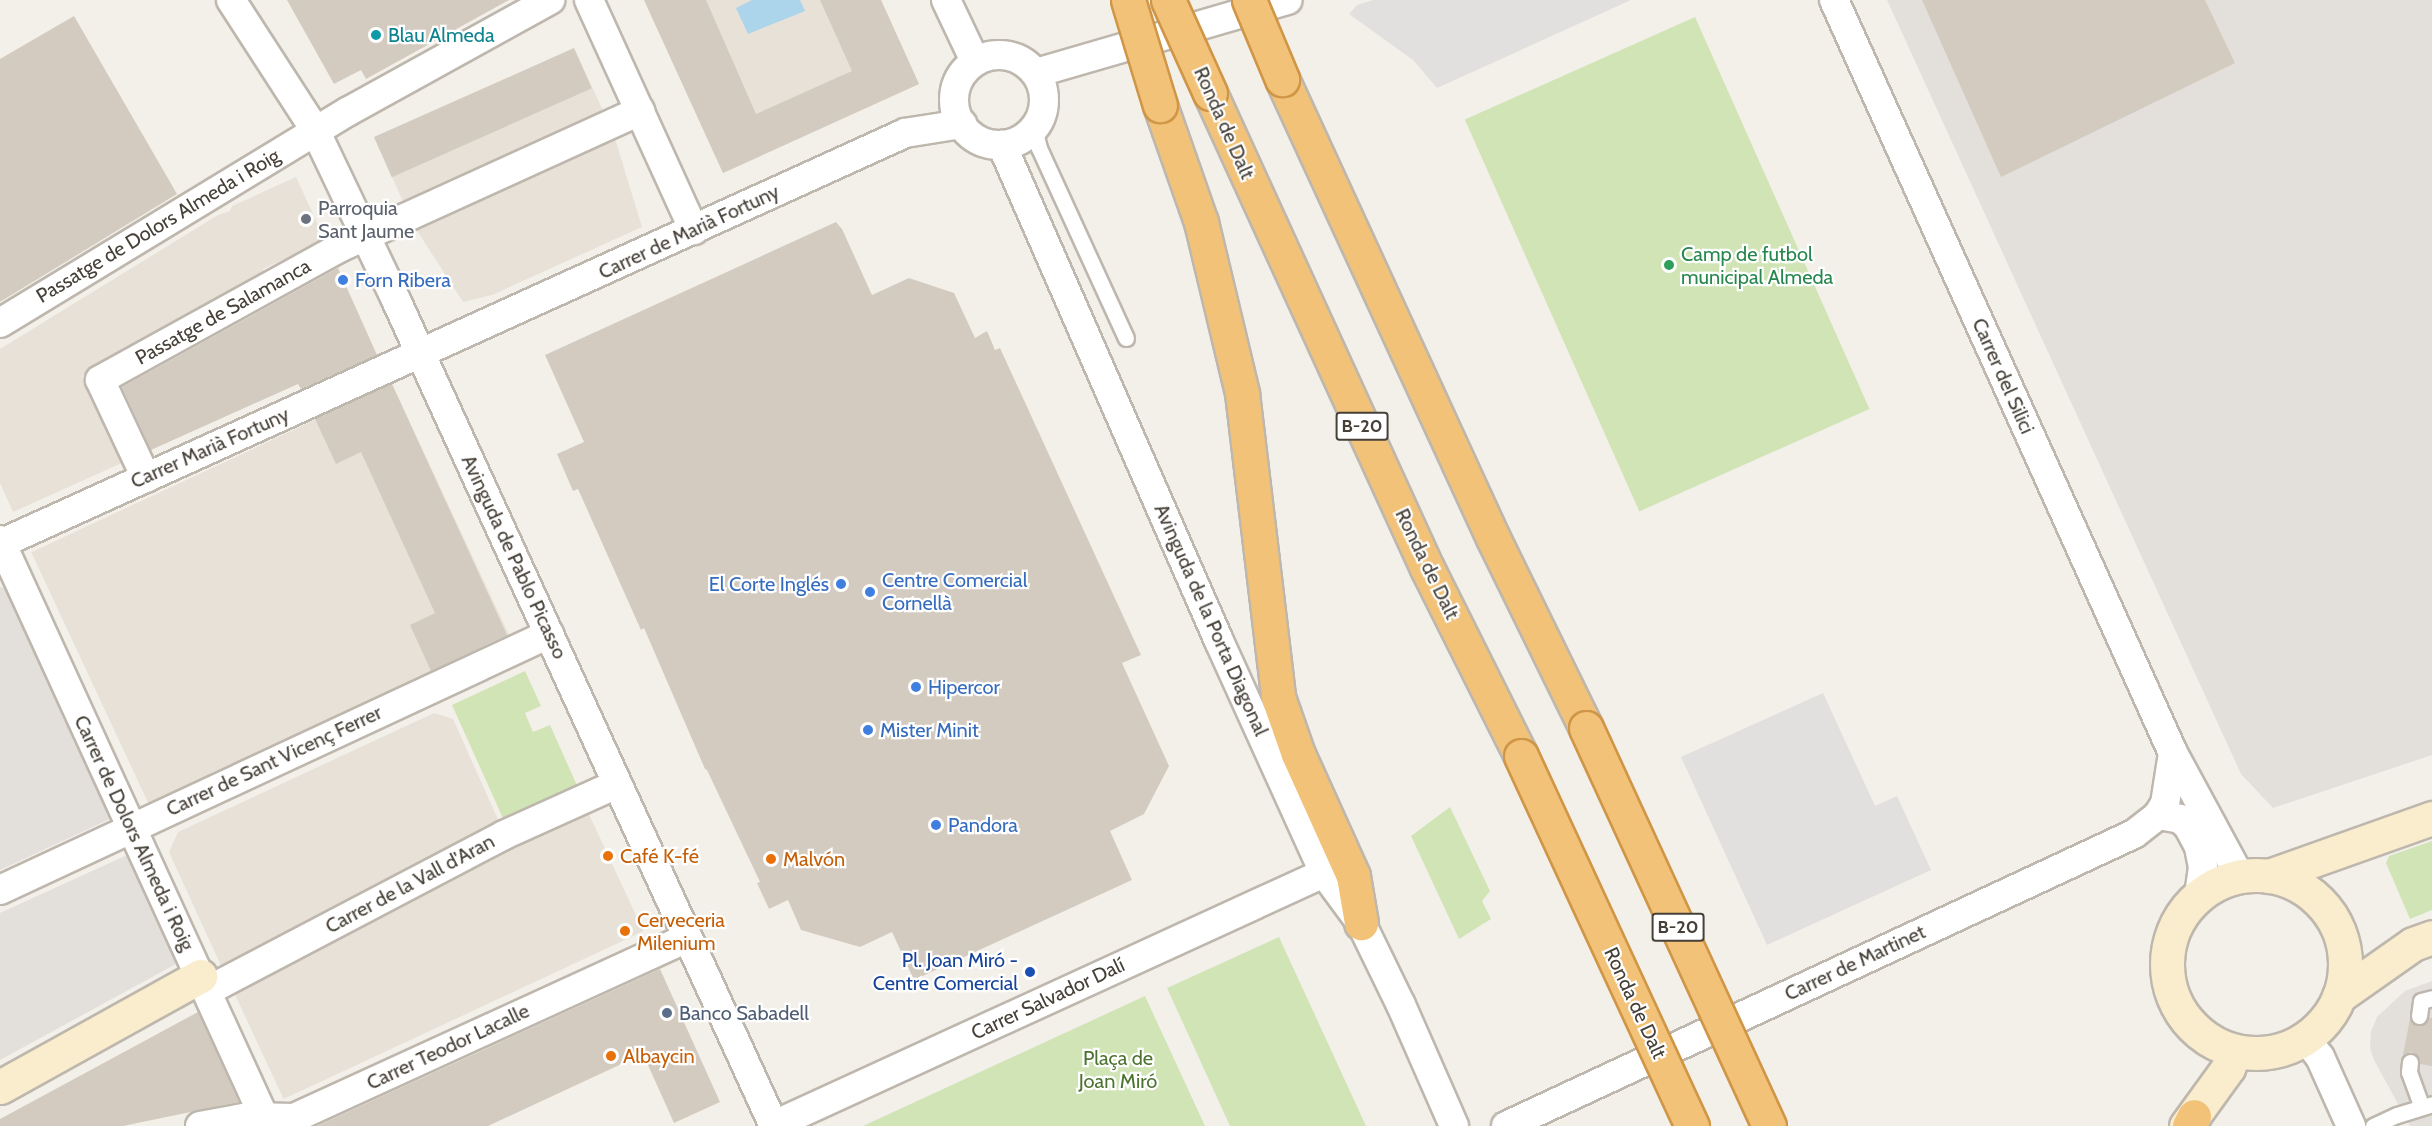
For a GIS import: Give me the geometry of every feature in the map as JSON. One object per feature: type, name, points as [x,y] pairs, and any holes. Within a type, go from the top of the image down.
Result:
[{"type":"highway","points":[[1128,0],[1160,105],[1201,222],[1242,393],[1278,697],[1298,754],[1353,876],[1361,923]]},
{"type":"highway","name":"Ronda de Dalt","points":[[1168,0],[1427,568],[1521,756],[1692,1126]]},
{"type":"highway","name":"B-20","points":[[1249,0],[1282,79],[1493,538],[1587,728],[1769,1126]]},
{"type":"main road","points":[[2254,877],[2291,883],[2310,894],[2333,920],[2342,940],[2345,963],[2339,996],[2325,1020],[2305,1038],[2286,1048],[2264,1053],[2235,1051],[2209,1040],[2198,1032],[2180,1010],[2169,984],[2167,956],[2174,929],[2180,917],[2199,896],[2218,884],[2254,877],[2432,818]]},
{"type":"main road","points":[[2339,996],[2413,944],[2432,937]]},
{"type":"main road","points":[[0,1087],[203,984]]},
{"type":"main road","points":[[2190,1123],[2228,1068],[2235,1051]]},
{"type":"street","name":"Avinguda de Pablo Picasso","points":[[231,0],[315,130],[421,354],[773,1126]]},
{"type":"street","name":"Passatge de Dolors Almeda i Roig","points":[[0,323],[315,130],[550,0]]},
{"type":"street","points":[[590,0],[694,230]]},
{"type":"street","points":[[946,0],[975,61]]},
{"type":"street","points":[[1036,73],[1288,0]]},
{"type":"street","name":"Carrer del Silici","points":[[1834,0],[2173,753],[2254,877]]},
{"type":"street","points":[[1004,55],[1018,58],[1036,73],[1041,84],[1043,106],[1034,128],[1023,139],[1002,145],[976,140],[962,124],[958,115],[955,93],[959,81],[975,61],[989,56],[1004,55]]},
{"type":"street","name":"Passatge de Salamanca","points":[[146,478],[100,380],[366,236],[640,111]]},
{"type":"street","name":"Carrer de Marià Fortuny","points":[[421,354],[905,134],[962,124]]},
{"type":"street","name":"Avinguda de la Porta Diagonal","points":[[1002,145],[1219,641],[1324,873],[1361,923],[1454,1126]]},
{"type":"street","name":"Carrer Marià Fortuny","points":[[0,542],[421,354]]},
{"type":"street","name":"Carrer de Dolors Almeda i Roig","points":[[0,542],[266,1122]]},
{"type":"street","name":"Carrer de Sant Vicenç Ferrer","points":[[0,890],[549,634]]},
{"type":"street","points":[[2173,753],[2168,794],[2158,815],[2180,819],[2188,826],[2199,847],[2203,867],[2199,896]]},
{"type":"street","name":"Carrer de la Vall d'Aran","points":[[203,984],[504,835],[617,783]]},
{"type":"street","name":"Carrer de Martinet","points":[[1506,1126],[2134,834],[2158,815]]},
{"type":"street","name":"Carrer Salvador Dalí","points":[[773,1126],[1324,873]]},
{"type":"street","name":"Carrer Teodor Lacalle","points":[[200,1126],[248,1117],[266,1122],[294,1118],[688,938]]},
{"type":"street","points":[[2305,1038],[2320,1057],[2351,1126]]},
{"type":"street","name":"Avinguda de la Porta Diagonal","points":[[1437,1087],[1465,1120],[1474,1126]]},
{"type":"lane","points":[[1034,128],[1039,148],[1125,338]]},
{"type":"lane","points":[[2419,1016],[2421,1001],[2432,998]]},
{"type":"lane","points":[[2373,1126],[2397,1115],[2427,1106],[2409,1072],[2410,1062]]},
{"type":"shaded area","points":[[644,0],[881,0],[919,84],[723,173]]},
{"type":"shaded area","points":[[1373,0],[1631,0],[1437,88],[1413,60],[1349,14],[1357,5]]},
{"type":"shaded area","points":[[1887,0],[2432,0],[2432,755],[2273,808],[2241,774]]},
{"type":"shaded area","points":[[574,48],[613,132],[642,227],[492,295],[463,302],[414,226],[375,139]]},
{"type":"shaded area","points":[[296,177],[325,240],[263,269],[264,274],[82,376],[124,462],[13,512],[0,483],[0,349],[218,215],[230,211],[232,206]]},
{"type":"shaded area","points":[[392,384],[509,635],[148,803],[31,552]]},
{"type":"shaded area","points":[[0,587],[5,588],[110,819],[0,870]]},
{"type":"shaded area","points":[[1823,693],[1875,806],[1897,796],[1931,870],[1767,945],[1681,757]]},
{"type":"shaded area","points":[[434,713],[453,719],[501,826],[222,968],[169,852],[178,832]]},
{"type":"shaded area","points":[[586,808],[643,931],[284,1099],[226,976]]},
{"type":"shaded area","points":[[127,855],[176,964],[0,1060],[0,913]]},
{"type":"shaded area","points":[[2432,981],[2432,1126],[2410,1126],[2374,1060],[2370,1048],[2371,1032],[2377,1017],[2405,991]]},
{"type":"green space","name":"Camp de futbol municipal Almeda","points":[[1695,17],[1869,409],[1639,511],[1465,119]]},
{"type":"green space","points":[[525,671],[541,706],[525,713],[533,732],[550,725],[579,790],[506,825],[452,705]]},
{"type":"green space","points":[[1450,807],[1490,891],[1482,901],[1491,919],[1459,939],[1411,836]]},
{"type":"green space","points":[[2432,841],[2432,910],[2410,919],[2386,863],[2389,856]]},
{"type":"green space","points":[[1279,937],[1366,1126],[1230,1126],[1167,988]]},
{"type":"green space","name":"Plaça de Joan Miró","points":[[1145,996],[1205,1126],[863,1126]]},
{"type":"water","points":[[752,0],[800,0],[805,11],[748,34],[736,8]]},
{"type":"building","name":"Blau Almeda","points":[[287,0],[509,0],[366,79],[361,70],[334,84]]},
{"type":"building","points":[[644,0],[706,0],[756,114],[852,71],[820,0],[881,0],[919,84],[723,173]]},
{"type":"building","points":[[1922,0],[2205,0],[2235,63],[2001,177]]},
{"type":"building","points":[[74,16],[177,194],[0,302],[0,59]]},
{"type":"building","points":[[574,48],[592,88],[392,177],[374,137]]},
{"type":"building","name":"Centre Comercial Cornellà","points":[[836,222],[842,229],[872,295],[909,278],[954,293],[975,338],[987,331],[995,350],[1000,348],[1141,655],[1122,663],[1169,766],[1144,814],[1110,831],[1132,880],[914,980],[892,932],[860,947],[801,930],[788,900],[769,909],[757,883],[760,882],[705,769],[644,628],[641,630],[578,489],[573,491],[557,454],[584,442],[545,355]]},
{"type":"building","points":[[338,268],[377,355],[301,389],[298,384],[151,450],[122,387]]},
{"type":"building","points":[[392,384],[507,635],[431,671],[410,625],[435,613],[361,452],[336,464],[315,419]]},
{"type":"building","points":[[660,969],[720,1102],[674,1123],[643,1054],[488,1126],[317,1126]]},
{"type":"building","points":[[198,1012],[239,1102],[123,1126],[0,1126],[0,1119]]},
{"type":"building","points":[[2429,1017],[2432,1018],[2432,1066],[2420,1064],[2419,1057],[2412,1052],[2403,1055],[2410,1019],[2418,1026],[2426,1022]]},
{"type":"place","name":"Blau Almeda","points":[[376,35]]},
{"type":"place","name":"Parroquia Sant Jaume","points":[[306,219]]},
{"type":"place","name":"Camp de futbol municipal Almeda","points":[[1669,265]]},
{"type":"place","name":"Forn Ribera","points":[[343,280]]},
{"type":"place","name":"El Corte Inglés","points":[[841,584]]},
{"type":"place","name":"Centre Comercial Cornellà","points":[[870,592]]},
{"type":"place","name":"Hipercor","points":[[916,687]]},
{"type":"place","name":"Mister Minit","points":[[868,730]]},
{"type":"place","name":"Pandora","points":[[936,825]]},
{"type":"place","name":"Café K-fé","points":[[608,856]]},
{"type":"place","name":"Malvón","points":[[771,859]]},
{"type":"place","name":"Cerveceria Milenium","points":[[625,931]]},
{"type":"place","name":"Pl. Joan Miró - Centre Comercial","points":[[1030,972]]},
{"type":"place","name":"Banco Sabadell","points":[[667,1013]]},
{"type":"place","name":"Albaycin","points":[[611,1056]]}]
